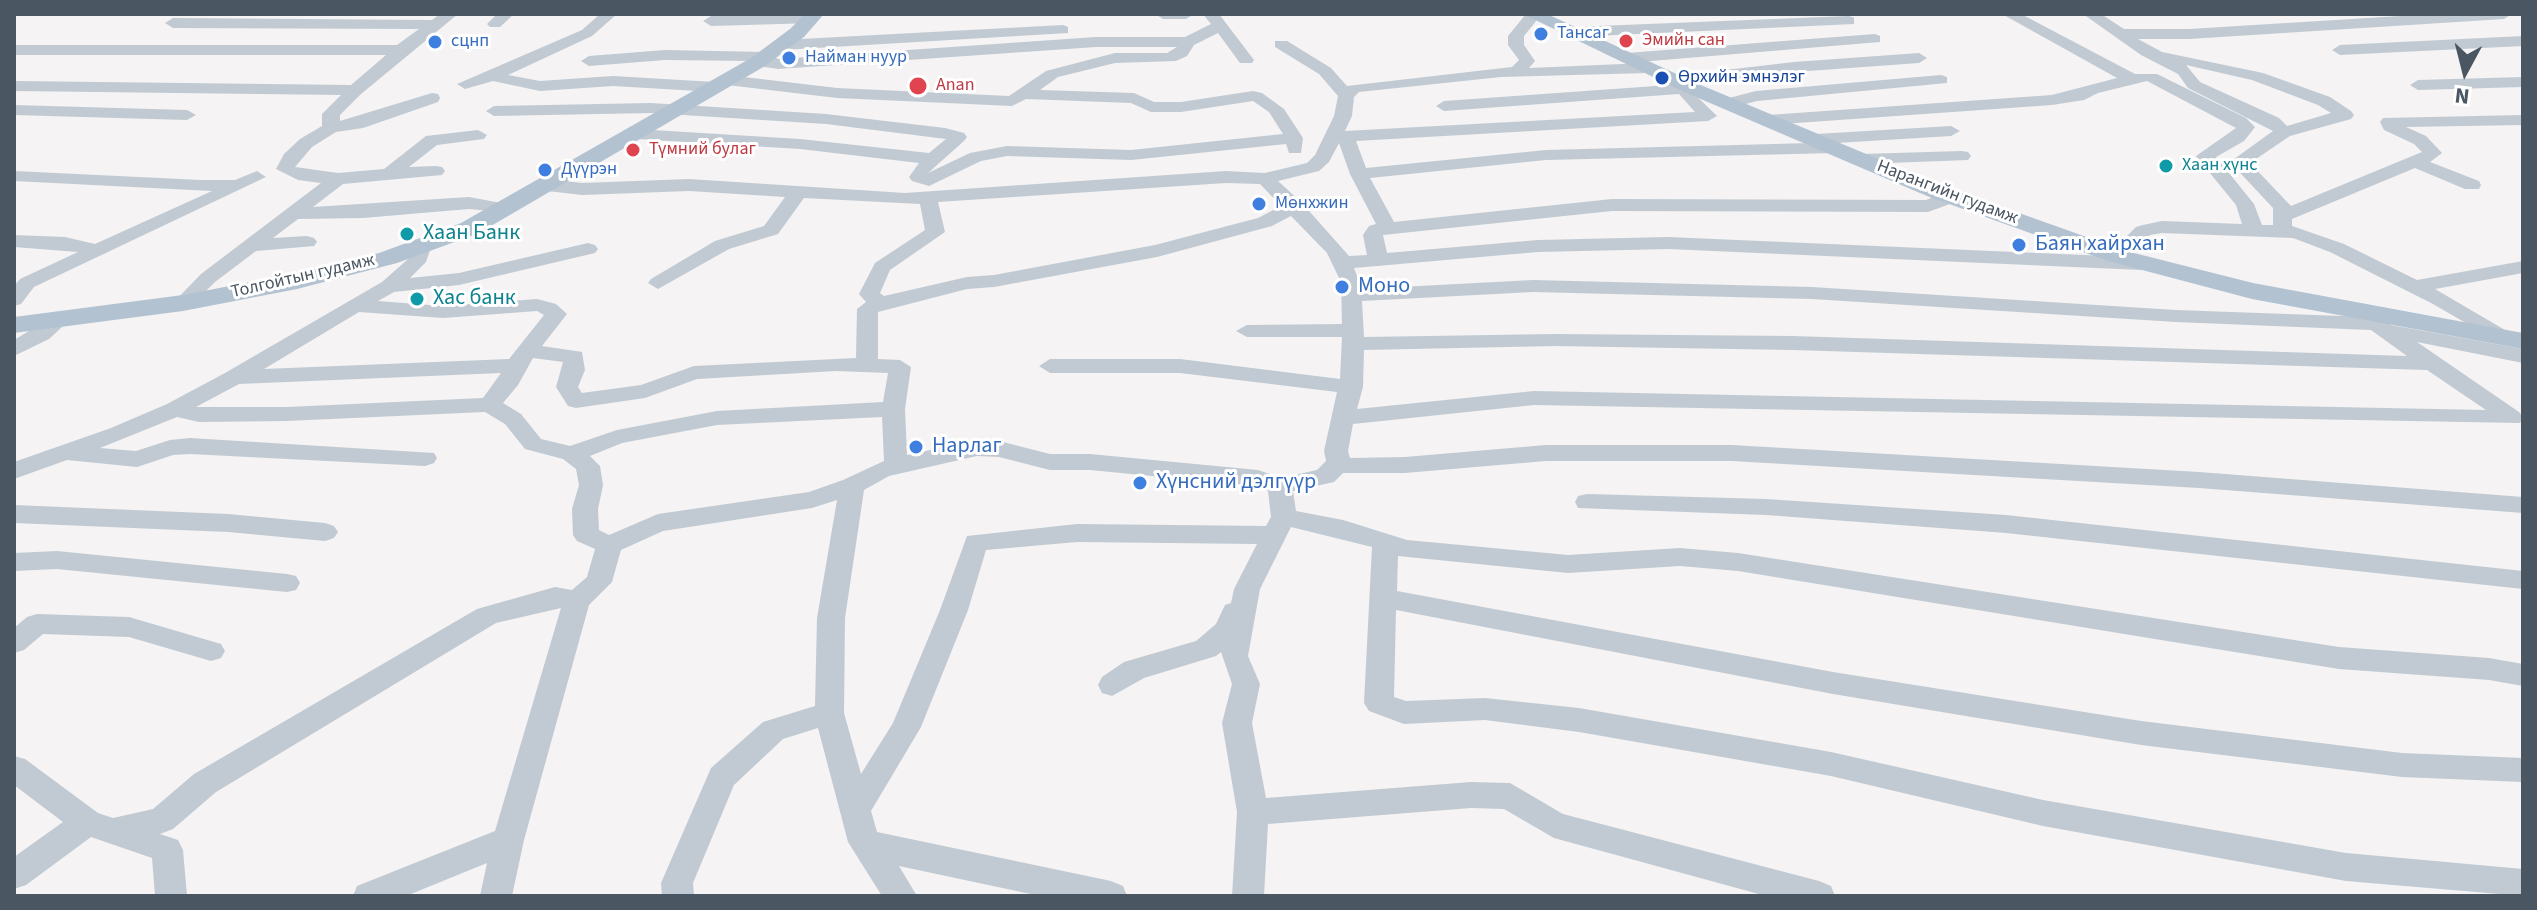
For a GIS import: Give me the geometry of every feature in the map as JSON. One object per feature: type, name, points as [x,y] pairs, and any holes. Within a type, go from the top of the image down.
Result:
[{"type":"main road","name":"Нарангийн гудамж","points":[[1533,14],[1674,81],[1718,110],[1760,117],[1935,191],[2141,264],[2381,322],[2497,335],[2523,341]]},
{"type":"main road","name":"Толгойтын гудамж","points":[[14,325],[183,303],[347,269],[421,247],[470,228],[505,209],[721,84],[769,55],[812,17]]},
{"type":"street","points":[[465,84],[495,75],[587,33],[609,14]]},
{"type":"street","points":[[1163,14],[1186,14]]},
{"type":"street","points":[[547,185],[582,189],[689,185],[800,190],[882,198],[1226,177],[1265,179],[1313,167],[1323,158],[1339,136],[1346,96],[1354,88],[1517,71],[1527,61],[1516,45],[1516,36],[1533,14]]},
{"type":"street","points":[[2010,14],[2132,79]]},
{"type":"street","points":[[2091,14],[2147,52],[2184,71],[2194,85],[2273,122],[2284,132]]},
{"type":"street","points":[[2120,34],[2189,34],[2504,14]]},
{"type":"street","points":[[711,21],[812,17]]},
{"type":"street","points":[[173,23],[442,19]]},
{"type":"street","points":[[331,128],[331,114],[355,90],[442,19]]},
{"type":"street","points":[[495,75],[501,79],[540,86],[613,81],[721,84],[1012,101],[1052,74],[1115,58],[1170,58],[1181,53],[1188,42],[1216,20],[1246,60]]},
{"type":"street","points":[[1572,32],[1849,21]]},
{"type":"street","points":[[589,61],[665,55],[769,55],[1117,29]]},
{"type":"street","points":[[14,34],[39,36],[14,48]]},
{"type":"street","points":[[1500,73],[1522,75],[1875,39]]},
{"type":"street","points":[[2340,50],[2523,41]]},
{"type":"street","points":[[769,55],[778,64],[1096,42],[1188,42]]},
{"type":"street","points":[[1281,44],[1325,71],[1346,96]]},
{"type":"street","points":[[14,48],[401,50]]},
{"type":"street","points":[[2147,52],[2257,76],[2324,101],[2345,115],[2284,132],[2239,162],[2282,207],[2283,224]]},
{"type":"street","points":[[1674,81],[1794,67],[1919,58]]},
{"type":"street","points":[[2151,77],[2246,127],[2238,137],[2205,156],[2245,204],[2254,230]]},
{"type":"street","points":[[1760,117],[2052,100],[2078,96],[2092,89],[2132,79],[2187,79]]},
{"type":"street","points":[[1339,136],[1718,110],[1756,96],[1941,80]]},
{"type":"street","points":[[2418,85],[2523,82]]},
{"type":"street","points":[[14,86],[355,90]]},
{"type":"street","points":[[88,114],[123,89]]},
{"type":"street","points":[[1444,106],[1683,89],[1718,110]]},
{"type":"street","points":[[1021,94],[1134,98],[1151,107],[1181,107],[1253,96],[1262,98],[1276,109],[1294,138],[1297,172]]},
{"type":"street","points":[[285,169],[290,158],[306,143],[331,128],[357,124],[432,98]]},
{"type":"street","points":[[494,111],[627,107],[826,119],[958,137],[919,172],[918,177],[929,180],[976,157],[1007,151],[1145,154],[1294,138]]},
{"type":"street","points":[[14,110],[187,115]]},
{"type":"street","points":[[2117,256],[2143,231],[2162,227],[2254,230],[2283,224],[2433,153],[2420,140],[2390,126],[2389,122],[2523,120]]},
{"type":"street","points":[[1359,174],[1546,155],[1824,144],[1951,131]]},
{"type":"street","points":[[636,134],[800,144],[934,159]]},
{"type":"street","points":[[389,174],[432,140],[478,135]]},
{"type":"street","points":[[1339,136],[1388,228]]},
{"type":"street","points":[[1861,159],[1962,156]]},
{"type":"street","points":[[2415,162],[2472,185]]},
{"type":"street","points":[[14,176],[201,186],[285,169],[304,176],[338,179],[436,171]]},
{"type":"street","points":[[14,300],[21,282],[257,177]]},
{"type":"street","points":[[183,303],[208,278],[338,179]]},
{"type":"street","points":[[1265,179],[1336,251],[1353,295],[1352,387],[1336,451],[1339,463]]},
{"type":"street","points":[[658,283],[722,245],[771,230],[800,190]]},
{"type":"street","points":[[1378,258],[1373,235],[1376,230],[1388,228],[1612,205],[1928,206],[1943,200],[1935,191]]},
{"type":"street","points":[[880,303],[869,294],[882,267],[935,232],[928,197]]},
{"type":"street","points":[[295,213],[363,212],[469,203],[505,209]]},
{"type":"street","points":[[867,366],[868,309],[880,303],[967,283],[994,281],[1157,251],[1265,222],[1295,207]]},
{"type":"street","points":[[2283,224],[2414,287],[2497,335]]},
{"type":"street","points":[[14,241],[65,243],[93,250]]},
{"type":"street","points":[[250,245],[307,242]]},
{"type":"street","points":[[1342,263],[1538,246],[1668,243],[2141,264]]},
{"type":"street","points":[[14,471],[67,454],[175,409],[233,378],[389,286],[421,256],[421,247]]},
{"type":"street","points":[[389,286],[459,279],[588,249]]},
{"type":"street","points":[[2414,287],[2523,267]]},
{"type":"street","points":[[1353,295],[1533,286],[1812,293],[2161,315],[2381,322],[2523,356]]},
{"type":"street","points":[[358,306],[443,312],[537,305],[549,308],[556,314],[522,358],[507,385],[489,405]]},
{"type":"street","points":[[14,349],[41,334],[54,322]]},
{"type":"street","points":[[2381,322],[2431,363],[2517,422]]},
{"type":"street","points":[[1247,331],[1354,337],[1793,343],[2431,363]]},
{"type":"street","points":[[233,378],[574,357],[574,370],[567,387],[576,401],[645,391],[694,373],[836,364],[900,367],[893,409],[896,467]]},
{"type":"street","points":[[1050,366],[1180,366],[1352,387]]},
{"type":"street","points":[[1344,418],[1534,398],[1797,401],[2517,422]]},
{"type":"street","points":[[175,409],[199,415],[287,414],[489,405],[513,419],[533,444],[571,454],[588,466],[591,485],[585,509],[586,535],[609,545],[658,523],[812,500],[852,486],[881,470],[977,448],[999,449],[1050,462],[1258,478],[1280,486],[1325,476],[1339,463]]},
{"type":"street","points":[[571,454],[617,437],[717,418],[893,409]]},
{"type":"street","points":[[67,454],[137,459],[170,448],[190,446],[425,458]]},
{"type":"street","points":[[1339,463],[1356,467],[1546,453],[1732,453],[2154,477],[2523,505]]},
{"type":"street","points":[[852,486],[831,618],[829,713],[864,842],[901,896]]},
{"type":"street","points":[[1112,685],[1134,670],[1206,649],[1217,642],[1227,630],[1279,526],[1280,486]]},
{"type":"street","points":[[1587,502],[1766,507],[2006,524],[2523,580]]},
{"type":"street","points":[[14,514],[228,523],[325,532]]},
{"type":"street","points":[[856,809],[880,765],[906,727],[954,610],[976,542],[1077,533],[1279,526],[1343,529],[1406,549],[1568,564],[1680,557],[1738,562],[2339,658],[2489,669],[2523,675]]},
{"type":"street","points":[[1385,544],[1379,703],[1404,713],[1485,709],[1579,720],[1831,764],[2043,813],[2331,864],[2523,883]]},
{"type":"street","points":[[496,896],[508,840],[577,600],[599,582],[609,545]]},
{"type":"street","points":[[14,562],[57,560],[287,583]]},
{"type":"street","points":[[1247,589],[1234,656],[1246,684],[1237,723],[1253,812],[1248,896]]},
{"type":"street","points":[[14,875],[100,826],[162,820],[205,783],[487,616],[555,597],[577,600]]},
{"type":"street","points":[[1383,598],[1833,683],[2141,733],[2402,765],[2523,770]]},
{"type":"street","points":[[14,643],[37,624],[114,626],[129,627],[211,651]]},
{"type":"street","points":[[678,896],[677,883],[722,777],[773,730],[829,713]]},
{"type":"street","points":[[14,768],[100,826],[167,850],[171,896]]},
{"type":"street","points":[[1253,812],[1471,795],[1510,796],[1554,825],[1819,896]]},
{"type":"street","points":[[369,896],[508,840]]},
{"type":"street","points":[[864,842],[909,855],[1111,896]]},
{"type":"place","name":"Тансаг","points":[[1541,34]]},
{"type":"place","name":"Эмийн сан","points":[[1626,41]]},
{"type":"place","name":"сцнп","points":[[435,42]]},
{"type":"place","name":"Найман нуур","points":[[789,58]]},
{"type":"place","name":"Өрхийн эмнэлэг","points":[[1662,78]]},
{"type":"place","name":"Anan","points":[[918,86]]},
{"type":"place","name":"Түмний булаг","points":[[633,150]]},
{"type":"place","name":"Хаан хүнс","points":[[2166,166]]},
{"type":"place","name":"Дүүрэн","points":[[545,170]]},
{"type":"place","name":"Мөнхжин","points":[[1259,204]]},
{"type":"place","name":"Хаан Банк","points":[[407,234]]},
{"type":"place","name":"Баян хайрхан","points":[[2019,245]]},
{"type":"place","name":"Моно","points":[[1342,287]]},
{"type":"place","name":"Хас банк","points":[[417,299]]},
{"type":"place","name":"Нарлаг","points":[[916,447]]},
{"type":"place","name":"Хүнсний дэлгүүр","points":[[1140,483]]}]
